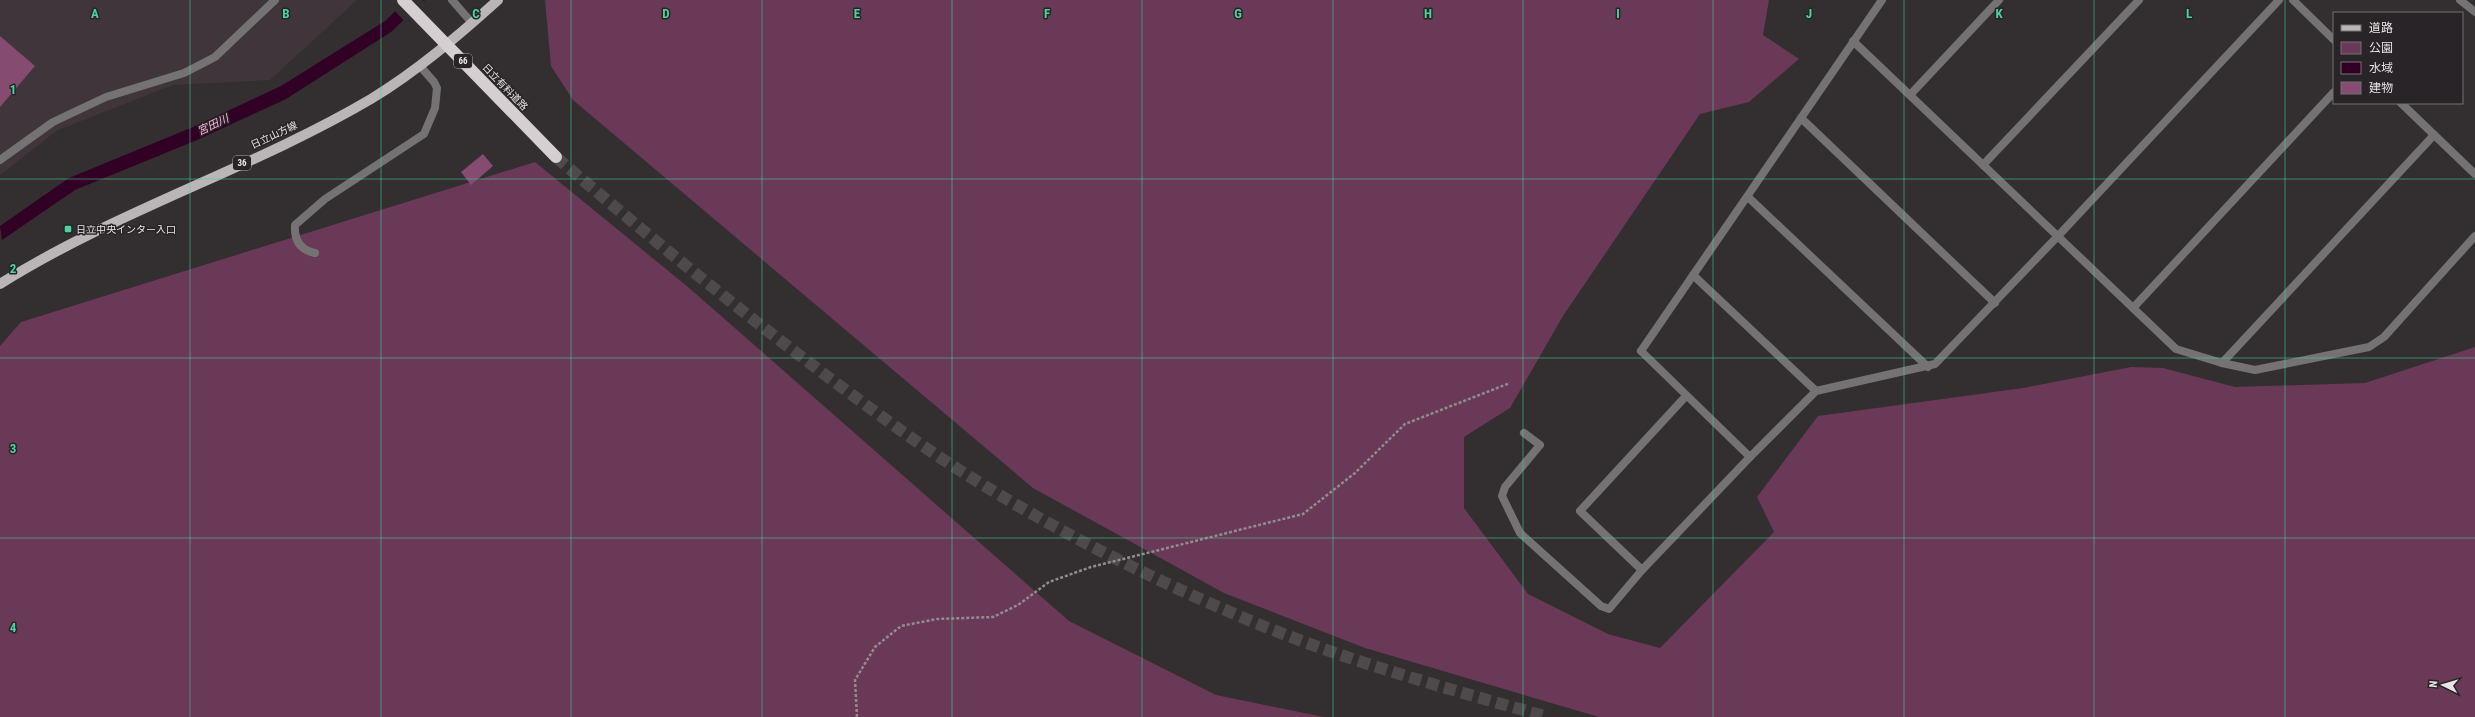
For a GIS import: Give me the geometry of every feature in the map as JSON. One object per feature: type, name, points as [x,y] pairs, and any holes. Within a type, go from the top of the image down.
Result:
[{"type":"highway","name":"日立有料道路","points":[[403,0],[556,157]]},
{"type":"main road","name":"日立山方線","points":[[0,284],[112,223],[338,117],[420,66],[498,0]]},
{"type":"street","points":[[0,160],[53,122],[106,97],[184,73],[215,57],[276,0]]},
{"type":"street","points":[[452,0],[472,23]]},
{"type":"street","points":[[1750,457],[1641,351],[1882,0]]},
{"type":"street","points":[[1910,95],[1999,0]]},
{"type":"street","points":[[1983,165],[2139,0]]},
{"type":"street","points":[[1524,433],[1540,445],[1505,487],[1502,496],[1520,533],[1600,606],[1609,609],[1642,570],[1750,457],[1816,391],[1935,364],[1995,303],[2279,0]]},
{"type":"street","points":[[2293,0],[2333,39]]},
{"type":"street","points":[[2460,0],[2475,12]]},
{"type":"street","points":[[1853,41],[2176,349],[2222,363],[2255,370],[2369,347],[2384,337],[2475,236]]},
{"type":"street","points":[[315,253],[301,248],[296,240],[295,225],[325,199],[424,134],[435,108],[437,88],[434,82],[420,66]]},
{"type":"street","points":[[2133,308],[2333,93]]},
{"type":"street","points":[[2402,104],[2475,174]]},
{"type":"street","points":[[1801,118],[1995,303]]},
{"type":"street","points":[[2222,363],[2434,135]]},
{"type":"street","points":[[1748,197],[1928,366]]},
{"type":"street","points":[[1693,275],[1816,391]]},
{"type":"street","points":[[1642,570],[1580,511],[1686,396]]},
{"type":"path","points":[[857,717],[856,680],[875,647],[901,626],[937,619],[993,617],[1018,605],[1049,582],[1091,567],[1303,514],[1355,473],[1405,424],[1510,383]]},
{"type":"shaded area","points":[[0,0],[357,0],[270,80],[173,85],[58,130],[0,175]]},
{"type":"green space","points":[[545,0],[1769,0],[1763,35],[1799,59],[1749,102],[1700,114],[1563,316],[1510,408],[1464,437],[1464,508],[1528,594],[1608,634],[1660,648],[1774,532],[1757,497],[1818,416],[2023,388],[2131,367],[2163,368],[2235,387],[2365,383],[2475,347],[2475,717],[1599,717],[1365,648],[1224,593],[1033,488],[573,100],[551,66]]},
{"type":"green space","points":[[535,162],[688,287],[1069,621],[1216,695],[1324,717],[0,717],[0,346],[21,322]]},
{"type":"water","name":"宮田川","points":[[407,0],[425,0],[391,32],[286,99],[197,140],[75,190],[2,240],[0,226],[69,178],[193,127],[281,86],[385,21]]},
{"type":"pier","points":[[405,0],[423,0],[425,3],[405,22],[394,10]]},
{"type":"building","points":[[0,36],[35,66],[0,107]]},
{"type":"building","points":[[483,154],[493,166],[471,185],[461,172]]},
{"type":"tunnel","points":[[556,157],[686,266],[774,336],[864,404],[947,462],[1025,510],[1148,575],[1269,628],[1387,670],[1548,717]]},
{"type":"place","name":"日立中央インター入口","points":[[68,229]]}]
